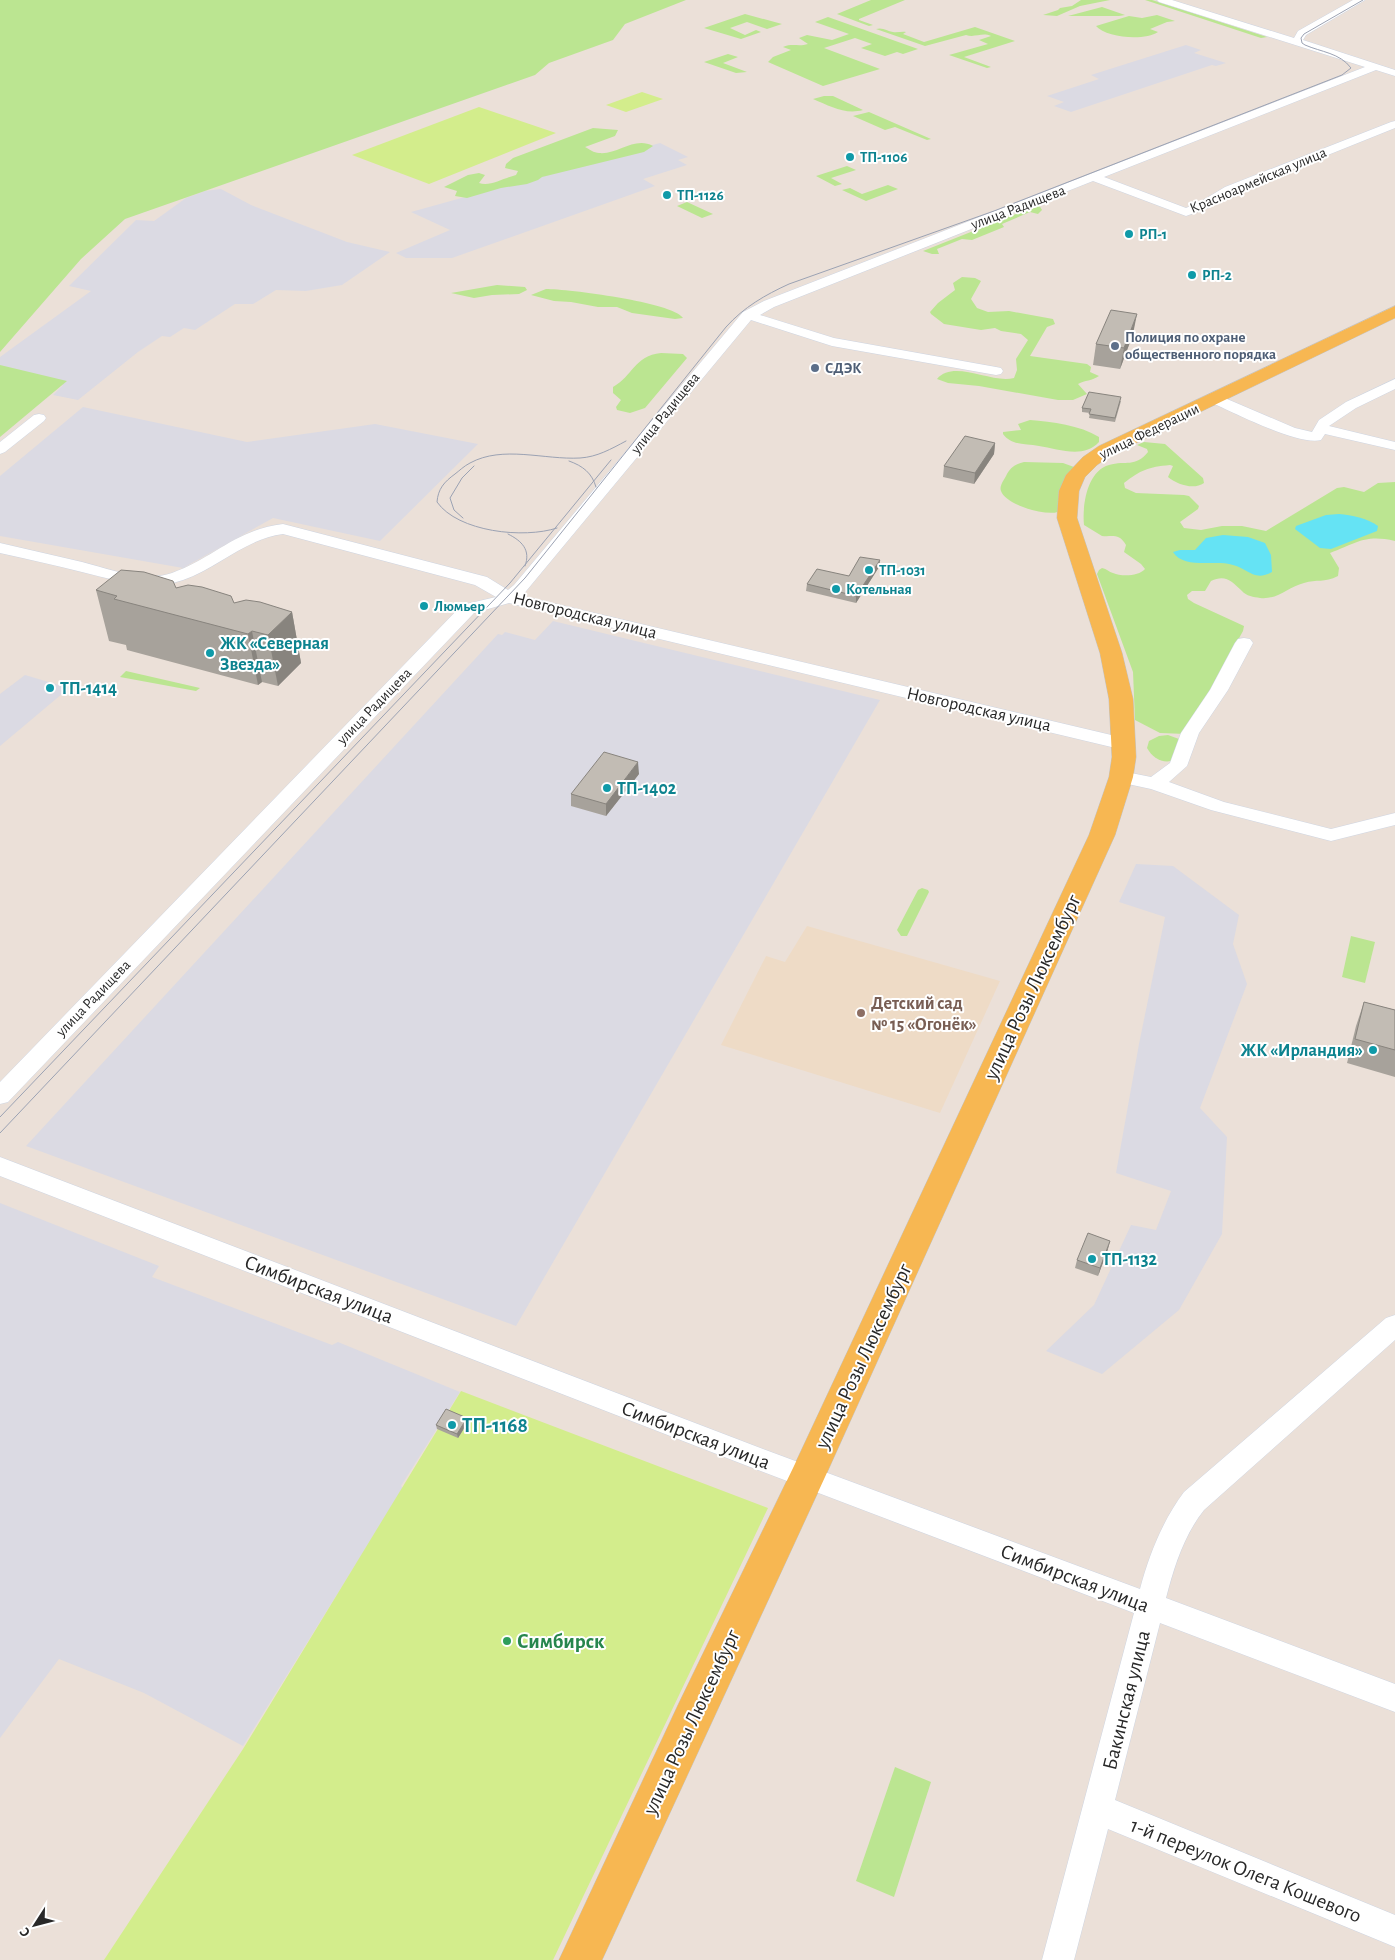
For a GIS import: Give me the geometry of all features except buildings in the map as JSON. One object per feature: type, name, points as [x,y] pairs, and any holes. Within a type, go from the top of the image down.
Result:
[{"type":"main road","name":"улица Федерации","points":[[1122,760],[1121,698],[1111,653],[1067,518],[1068,490],[1076,475],[1090,461],[1106,450],[1215,399],[1395,310]]},
{"type":"main road","name":"улица Розы Люксембург","points":[[580,1960],[692,1718],[807,1477],[1098,843],[1122,760]]},
{"type":"street","points":[[1162,0],[1395,73]]},
{"type":"street","points":[[1301,44],[1298,40],[1302,33],[1360,0]]},
{"type":"street","name":"улица Радищева","points":[[0,1096],[468,609],[510,598],[520,589],[735,328],[748,315],[769,304],[1375,67]]},
{"type":"street","name":"Красноармейская улица","points":[[1093,177],[1186,212],[1204,205],[1224,192],[1395,124]]},
{"type":"street","points":[[748,315],[832,342],[996,371]]},
{"type":"street","points":[[1215,399],[1290,431],[1316,437],[1324,423],[1351,405],[1395,383]]},
{"type":"street","points":[[0,449],[39,418]]},
{"type":"street","points":[[1321,429],[1395,446]]},
{"type":"street","name":"Новгородская улица","points":[[0,548],[125,577],[160,580],[188,572],[258,533],[272,529],[284,529],[481,581],[510,598],[1122,760],[1155,784],[1218,806],[1331,835],[1395,819]]},
{"type":"street","points":[[1155,784],[1178,766],[1190,733],[1218,690],[1244,642]]},
{"type":"street","name":"Симбирская улица","points":[[0,1166],[807,1477],[1395,1698]]},
{"type":"street","name":"Бакинская улица","points":[[1058,1960],[1157,1578],[1173,1535],[1183,1515],[1194,1501],[1395,1325]]},
{"type":"street","name":"1-й переулок Олега Кошевого","points":[[1098,1809],[1395,1930]]},
{"type":"shaded area","points":[[1186,45],[1201,50],[1194,53],[1226,63],[1216,66],[1212,65],[1071,112],[1054,106],[1064,102],[1047,96],[1099,79],[1091,75]]},
{"type":"shaded area","points":[[660,143],[688,157],[678,160],[687,165],[643,179],[655,186],[452,258],[406,258],[396,253],[450,230],[411,212]]},
{"type":"shaded area","points":[[221,189],[251,205],[347,242],[390,252],[342,285],[306,291],[276,290],[253,304],[235,304],[195,330],[184,328],[170,337],[162,336],[138,352],[78,400],[53,395],[63,385],[0,371],[0,357],[91,291],[69,286],[136,220],[154,221],[186,198],[205,191]]},
{"type":"shaded area","points":[[83,407],[247,442],[375,424],[478,444],[380,541],[273,518],[183,568],[0,536],[0,476]]},
{"type":"shaded area","points":[[553,621],[880,700],[516,1326],[26,1146],[498,634],[502,635],[505,632],[535,640]]},
{"type":"shaded area","points":[[25,675],[69,688],[0,746],[0,694]]},
{"type":"shaded area","points":[[1136,864],[1173,866],[1239,915],[1233,944],[1247,984],[1200,1108],[1227,1137],[1222,1234],[1179,1310],[1102,1374],[1046,1351],[1094,1305],[1131,1225],[1156,1230],[1171,1191],[1116,1173],[1139,1044],[1165,917],[1119,902]]},
{"type":"shaded area","name":"Детский сад № 15 «Огонёк»","points":[[807,926],[1000,981],[940,1113],[721,1045],[766,956],[785,962]]},
{"type":"shaded area","points":[[0,1203],[159,1266],[152,1277],[332,1345],[338,1342],[460,1392],[401,1486],[403,1488],[243,1746],[144,1693],[59,1659],[0,1738]]},
{"type":"green space","points":[[0,0],[686,0],[625,24],[613,40],[549,63],[535,75],[125,219],[81,259],[0,352]]},
{"type":"green space","points":[[871,0],[905,0],[859,19],[873,25],[869,26],[837,14]]},
{"type":"green space","points":[[1081,0],[1110,0],[1080,6],[1057,16],[1043,15],[1060,8],[1072,6]]},
{"type":"green space","points":[[1145,0],[1152,0],[1267,37],[1261,38]]},
{"type":"green space","points":[[1102,7],[1125,15],[1068,16]]},
{"type":"green space","points":[[745,14],[782,24],[767,29],[747,22],[730,28],[745,35],[756,30],[761,32],[741,39],[704,28]]},
{"type":"green space","points":[[1157,15],[1175,21],[1150,29],[1158,32],[1144,37],[1117,36],[1096,26],[1129,16],[1142,18]]},
{"type":"green space","points":[[828,17],[918,49],[903,54],[897,52],[885,56],[861,48],[872,44],[855,38],[824,48],[880,69],[823,86],[768,62],[773,57],[791,50],[783,47],[808,44],[799,38],[807,35],[832,40],[849,34],[815,22]]},
{"type":"green space","points":[[975,27],[1015,41],[964,57],[991,67],[987,68],[949,55],[988,44],[979,40],[991,36],[966,35],[925,46],[876,29],[906,32],[903,34],[924,42]]},
{"type":"green space","points":[[728,54],[738,57],[723,63],[747,72],[736,73],[704,62]]},
{"type":"green space","points":[[642,92],[663,99],[626,112],[606,105]]},
{"type":"green space","points":[[833,96],[863,110],[844,111],[813,99]]},
{"type":"green space","points":[[479,107],[556,133],[429,184],[352,155]]},
{"type":"green space","points":[[869,112],[931,139],[927,140],[895,127],[885,130],[853,116]]},
{"type":"green space","points":[[593,128],[618,130],[615,136],[585,147],[595,152],[606,153],[639,143],[653,146],[644,152],[542,177],[527,184],[501,188],[467,198],[455,196],[457,191],[444,187],[468,175],[479,173],[485,175],[479,183],[483,184],[516,175],[518,171],[505,168],[506,164],[513,158]]},
{"type":"green space","points":[[847,166],[856,170],[831,178],[842,184],[835,186],[816,176]]},
{"type":"green space","points":[[888,185],[898,189],[866,201],[842,190],[850,188],[862,194]]},
{"type":"green space","points":[[687,202],[713,214],[702,218],[677,206]]},
{"type":"green space","points":[[1039,205],[1042,210],[1038,214],[1030,212],[1002,224],[1004,227],[972,240],[962,239],[937,249],[939,254],[923,251]]},
{"type":"green space","points":[[962,277],[975,278],[981,281],[971,299],[977,308],[988,312],[1009,311],[1053,319],[1055,324],[1047,327],[1030,356],[1087,364],[1091,367],[1090,372],[1099,376],[1078,384],[1087,394],[1073,400],[1058,400],[979,386],[948,383],[937,379],[944,373],[953,371],[963,371],[995,378],[1014,378],[1017,370],[1016,359],[1028,340],[1021,334],[1001,331],[995,328],[981,330],[944,324],[931,314],[930,312],[938,303],[955,290],[953,283]]},
{"type":"green space","points":[[497,285],[525,287],[527,290],[519,294],[474,298],[451,293]]},
{"type":"green space","points":[[546,289],[575,291],[641,302],[675,312],[683,318],[675,319],[632,313],[617,307],[598,307],[554,301],[531,295]]},
{"type":"green space","points":[[661,353],[683,354],[687,358],[645,408],[630,413],[617,410],[616,407],[621,400],[613,393],[613,387],[620,383],[639,362],[652,355]]},
{"type":"green space","points":[[0,365],[67,381],[0,437]]},
{"type":"green space","points":[[1030,420],[1075,427],[1099,437],[1099,442],[1086,450],[1070,452],[1010,441],[1003,434],[1003,432],[1021,430],[1018,424]]},
{"type":"green space","points":[[1144,442],[1165,444],[1203,478],[1204,483],[1200,485],[1181,484],[1168,477],[1173,466],[1170,465],[1145,470],[1124,483],[1125,488],[1136,493],[1189,496],[1199,506],[1198,509],[1180,522],[1184,528],[1201,530],[1222,526],[1242,526],[1266,531],[1337,488],[1344,487],[1364,492],[1378,483],[1395,482],[1395,541],[1368,539],[1330,553],[1339,568],[1338,576],[1304,583],[1278,595],[1266,598],[1248,595],[1232,582],[1221,578],[1211,581],[1205,591],[1192,591],[1187,595],[1188,599],[1194,603],[1244,626],[1186,734],[1160,733],[1135,720],[1133,672],[1097,574],[1102,568],[1112,573],[1125,575],[1139,573],[1145,569],[1124,552],[1126,545],[1121,539],[1116,536],[1102,536],[1084,525],[1085,499],[1096,474],[1109,465],[1139,460],[1148,452],[1147,449],[1137,445]]},
{"type":"green space","points":[[1024,462],[1063,463],[1074,467],[1058,512],[1035,511],[1018,505],[1004,496],[1001,487],[1009,470]]},
{"type":"green space","points":[[126,671],[200,688],[196,691],[120,677]]},
{"type":"green space","points":[[1168,735],[1179,739],[1171,761],[1164,761],[1154,757],[1147,748],[1149,741],[1159,736]]},
{"type":"green space","points":[[922,888],[929,892],[907,936],[901,936],[897,930],[918,890]]},
{"type":"green space","points":[[1351,936],[1375,942],[1365,983],[1342,977]]},
{"type":"green space","name":"Симбирск","points":[[461,1391],[768,1508],[553,1960],[104,1960],[243,1749]]},
{"type":"green space","points":[[895,1767],[931,1782],[894,1897],[856,1881]]},
{"type":"water","points":[[1339,514],[1369,521],[1378,526],[1377,531],[1331,549],[1320,548],[1295,529],[1296,526],[1326,515]]},
{"type":"water","points":[[1223,535],[1248,537],[1265,543],[1271,555],[1272,572],[1261,576],[1226,563],[1185,561],[1173,552],[1195,550],[1206,538]]},
{"type":"tram line","points":[[0,1133],[525,578],[726,327],[740,313],[763,297],[789,284],[994,211],[1342,75],[1351,68],[1347,63],[1336,56],[1305,45],[1302,43],[1301,38],[1304,34],[1363,0]]},
{"type":"tram line","points":[[555,528],[527,533],[510,533],[475,526],[447,512],[437,502],[439,493],[442,486],[451,477],[468,464],[483,458],[510,454],[580,458],[604,452],[626,441]]},
{"type":"tram line","points":[[593,481],[611,460]]},
{"type":"tram line","points":[[569,461],[579,465],[593,481]]},
{"type":"tram line","points":[[463,518],[454,510],[450,498],[462,478],[474,466]]},
{"type":"tram line","points":[[555,528],[593,481]]},
{"type":"tram line","points":[[593,481],[596,487]]},
{"type":"tram line","points":[[526,564],[555,528]]},
{"type":"tram line","points":[[508,534],[524,547],[527,555],[526,564]]},
{"type":"tram line","points":[[0,1117],[510,583],[526,564]]},
{"type":"place","name":"ТП-1106","points":[[850,157]]},
{"type":"place","name":"ТП-1126","points":[[667,195]]},
{"type":"place","name":"РП-1","points":[[1129,234]]},
{"type":"place","name":"РП-2","points":[[1192,275]]},
{"type":"place","name":"Полиция по охране общественного порядка","points":[[1115,346]]},
{"type":"place","name":"СДЭК","points":[[815,368]]},
{"type":"place","name":"ТП-1031","points":[[869,570]]},
{"type":"place","name":"Котельная","points":[[836,589]]},
{"type":"place","name":"Люмьер","points":[[424,606]]},
{"type":"place","name":"ЖК «Северная Звезда»","points":[[210,653]]},
{"type":"place","name":"ТП-1414","points":[[50,688]]},
{"type":"place","name":"ТП-1402","points":[[607,788]]},
{"type":"place","name":"Детский сад № 15 «Огонёк»","points":[[861,1013]]},
{"type":"place","name":"ЖК «Ирландия»","points":[[1373,1050]]},
{"type":"place","name":"ТП-1132","points":[[1092,1259]]},
{"type":"place","name":"ТП-1168","points":[[452,1425]]},
{"type":"place","name":"Симбирск","points":[[507,1641]]}]
